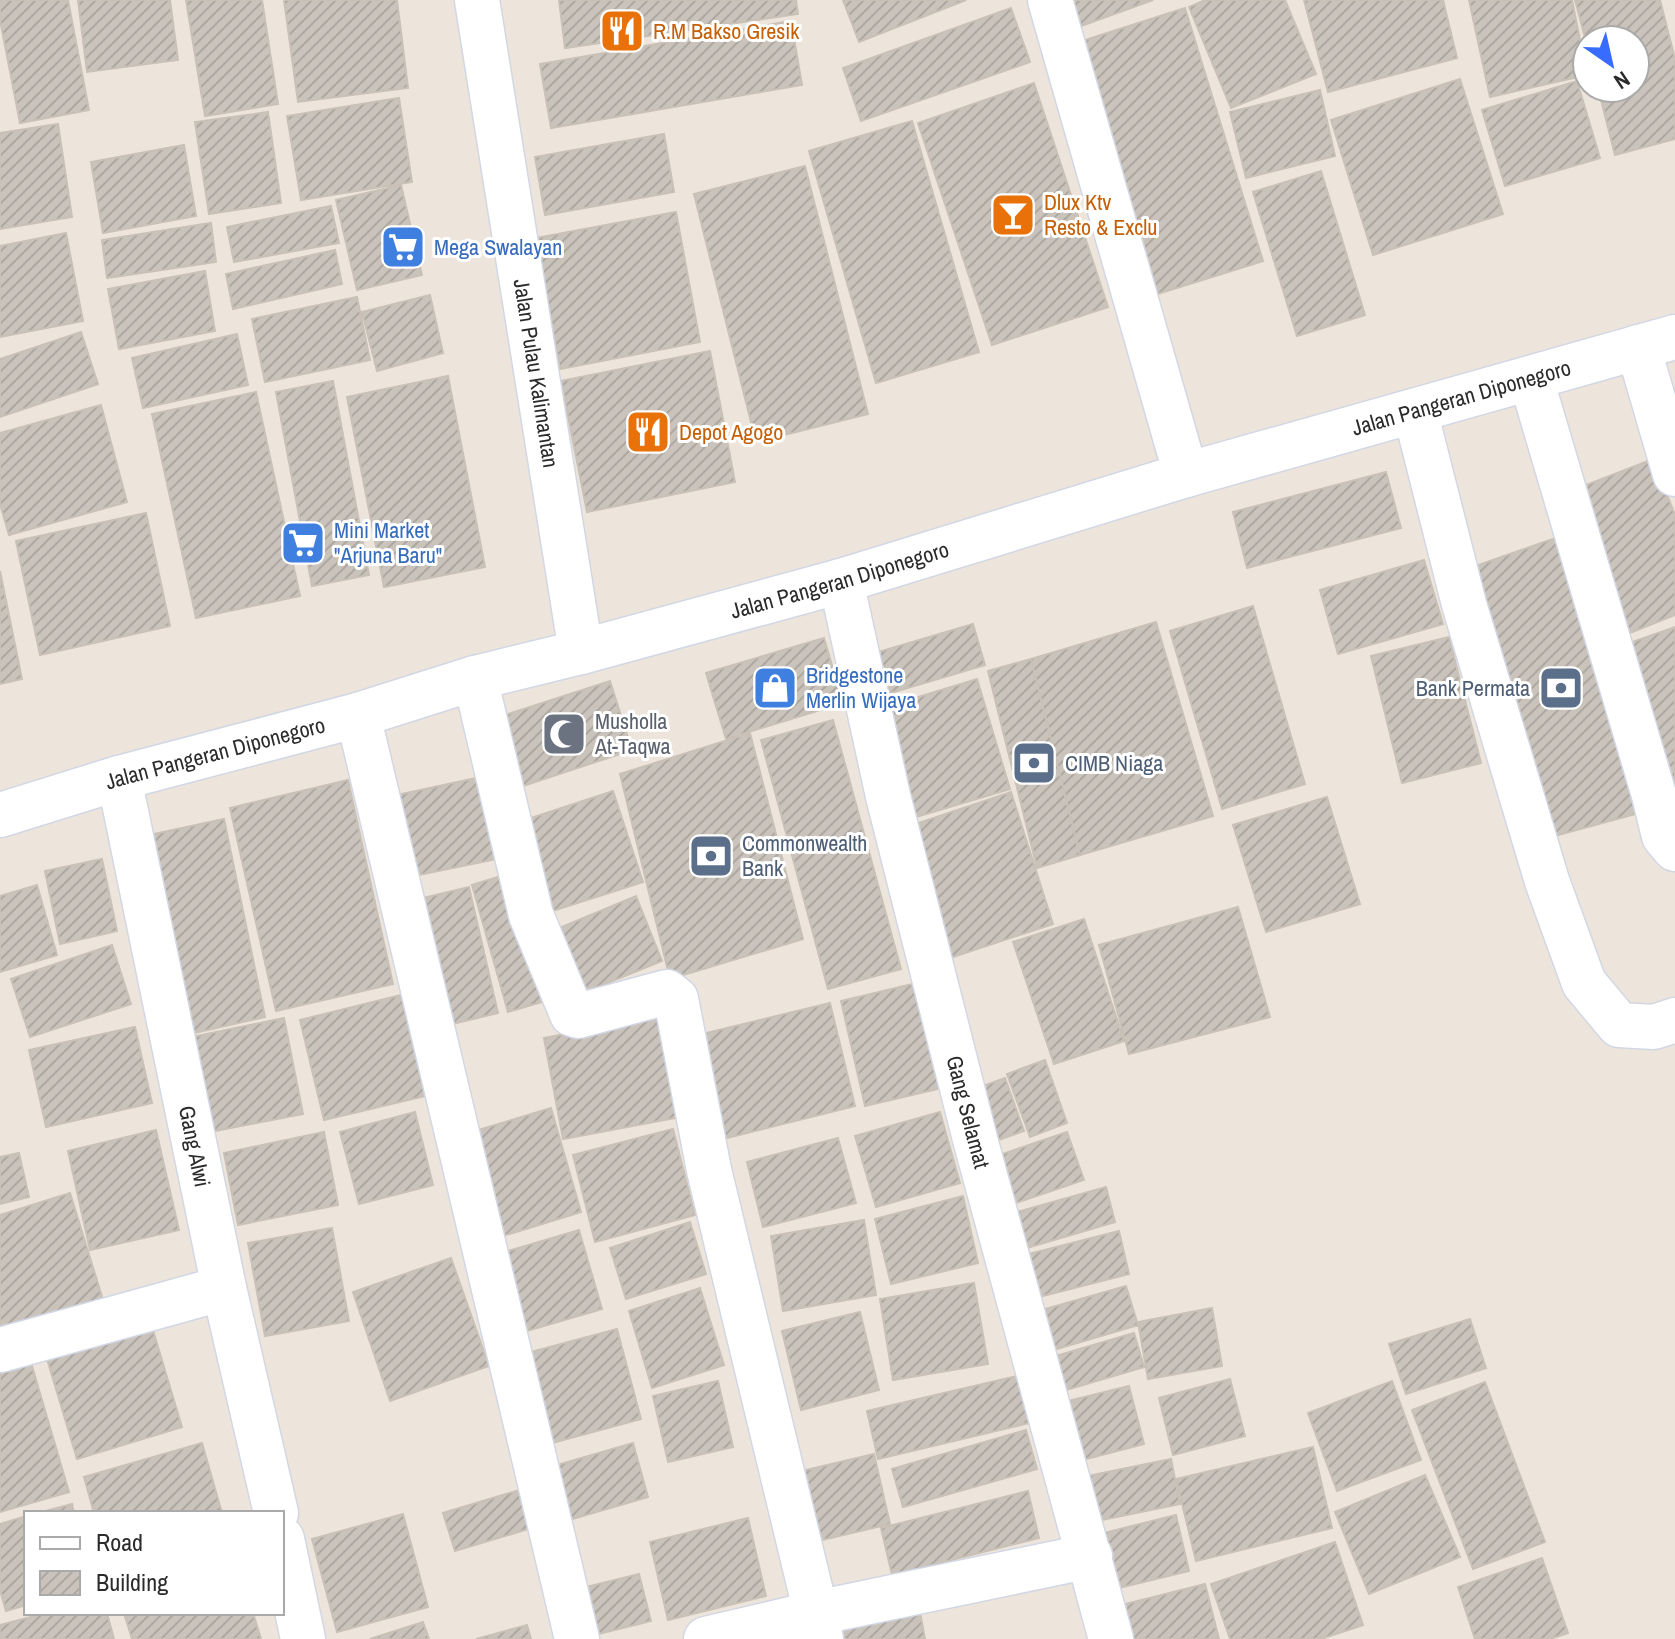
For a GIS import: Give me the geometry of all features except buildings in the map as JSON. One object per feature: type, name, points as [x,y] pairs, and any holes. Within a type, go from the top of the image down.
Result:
[{"type":"street","name":"Jalan Pulau Kalimantan","points":[[477,0],[581,652]]},
{"type":"street","points":[[1055,20],[1186,475]]},
{"type":"street","name":"Jalan Pangeran Diponegoro","points":[[0,815],[119,778],[358,715],[475,678],[841,581],[1186,475],[1656,342]]},
{"type":"street","points":[[1656,342],[1675,474]]},
{"type":"street","points":[[1531,379],[1664,836],[1675,849]]},
{"type":"street","points":[[1415,411],[1464,604],[1547,881],[1584,983],[1619,1025],[1654,1027],[1675,1020]]},
{"type":"street","name":"Gang Selamat","points":[[841,581],[888,796],[971,1125],[1111,1639]]},
{"type":"street","points":[[475,678],[531,915],[572,1014],[578,1016],[667,992],[676,999],[709,1170],[819,1626]]},
{"type":"street","points":[[358,715],[577,1639]]},
{"type":"street","name":"Gang Alwi","points":[[119,778],[224,1288],[276,1511]]},
{"type":"street","points":[[0,1350],[224,1288]]},
{"type":"street","points":[[284,1549],[303,1639]]},
{"type":"street","points":[[706,1639],[819,1626],[1090,1556]]},
{"type":"place","name":"R.M Bakso Gresik","points":[[622,31]]},
{"type":"place","name":"Dlux Ktv Resto & Exclu","points":[[1013,215]]},
{"type":"place","name":"Mega Swalayan","points":[[403,247]]},
{"type":"place","name":"Depot Agogo","points":[[648,432]]},
{"type":"place","name":"Mini Market \"Arjuna Baru\"","points":[[303,543]]},
{"type":"place","name":"Bridgestone Merlin Wijaya","points":[[775,688]]},
{"type":"place","name":"Bank Permata","points":[[1561,688]]},
{"type":"place","name":"Musholla At-Taqwa","points":[[564,734]]},
{"type":"place","name":"CIMB Niaga","points":[[1034,763]]},
{"type":"place","name":"Commonwealth Bank","points":[[711,856]]}]
